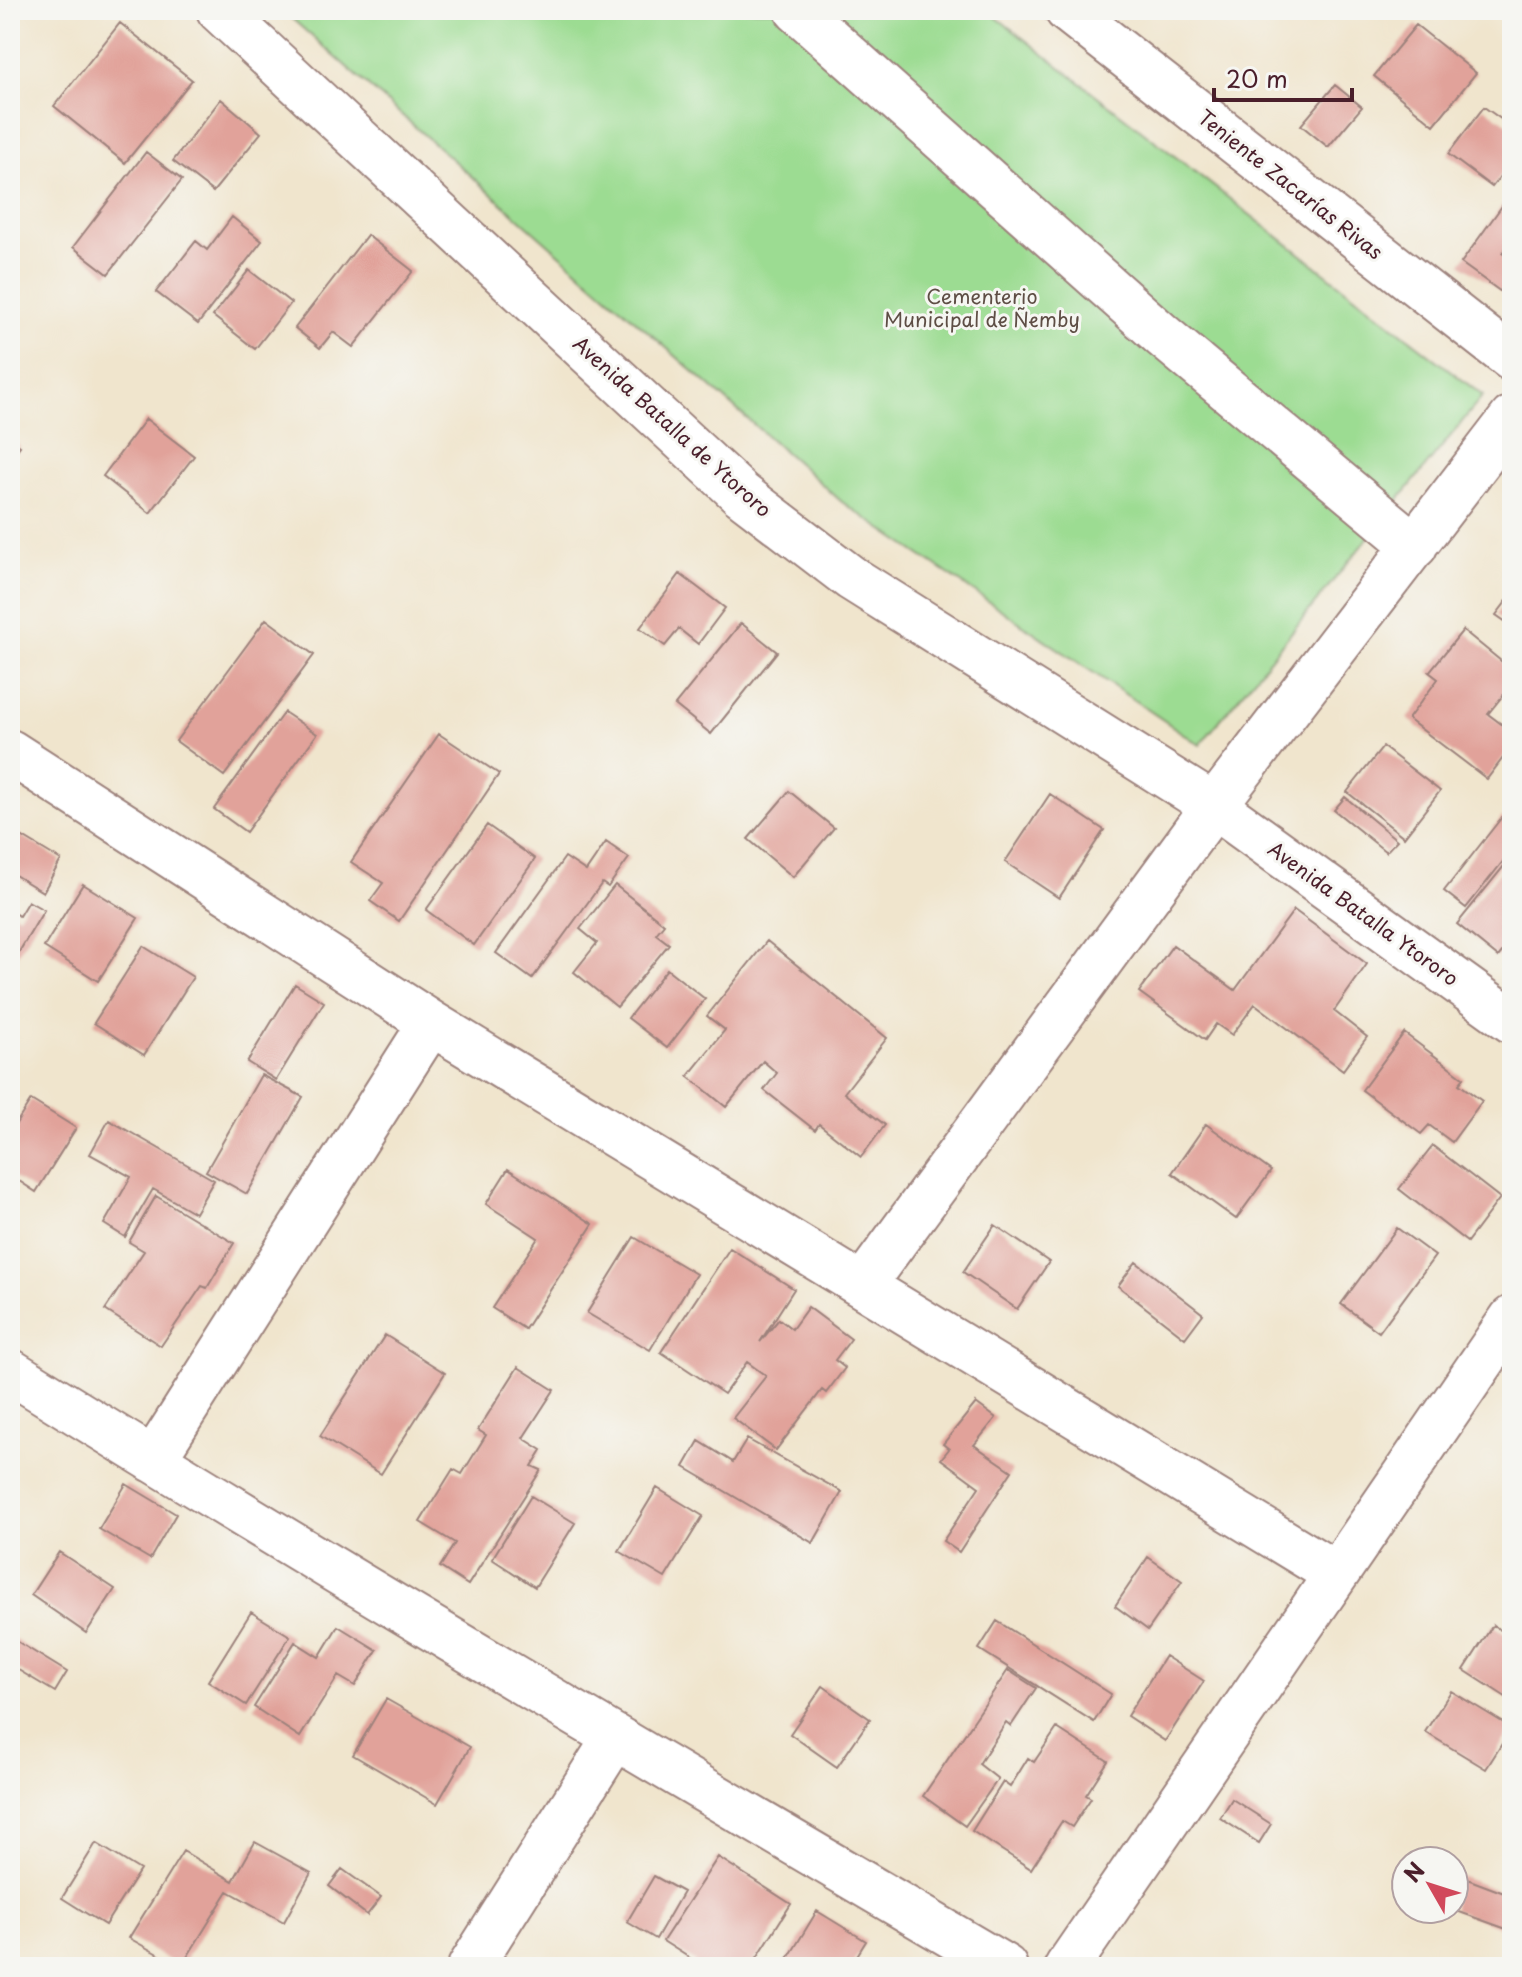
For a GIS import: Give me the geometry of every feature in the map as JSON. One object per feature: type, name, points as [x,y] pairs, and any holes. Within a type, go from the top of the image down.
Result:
[{"type":"street","name":"Avenida Batalla de Ytororo","points":[[219,10],[741,494],[851,578],[1214,806]]},
{"type":"street","points":[[797,10],[1151,325],[1415,546]]},
{"type":"street","name":"Teniente Zacarías Rivas","points":[[1067,10],[1512,359]]},
{"type":"street","points":[[863,1285],[1214,806],[1512,418]]},
{"type":"street","points":[[10,752],[431,1023],[1336,1574]]},
{"type":"street","name":"Avenida Batalla Ytororo","points":[[1214,806],[1512,1021]]},
{"type":"street","points":[[153,1460],[431,1023]]},
{"type":"street","points":[[1067,1967],[1512,1318]]},
{"type":"street","points":[[10,1371],[615,1738],[1005,1967]]},
{"type":"street","points":[[470,1967],[615,1738]]},
{"type":"green space","name":"Cementerio Municipal de Ñemby","points":[[282,10],[987,10],[1483,396],[1200,745],[842,502]]},
{"type":"building","points":[[120,23],[192,80],[125,163],[54,106]]},
{"type":"building","points":[[1416,25],[1476,73],[1434,125],[1374,76]]},
{"type":"building","points":[[1335,85],[1362,107],[1328,147],[1301,125]]},
{"type":"building","points":[[221,99],[261,133],[213,192],[173,161]]},
{"type":"building","points":[[1484,107],[1512,127],[1512,160],[1492,187],[1448,154]]},
{"type":"building","points":[[146,152],[182,180],[108,274],[73,247]]},
{"type":"building","points":[[1512,192],[1512,240],[1502,253],[1512,260],[1512,282],[1504,294],[1461,263]]},
{"type":"building","points":[[232,217],[262,241],[198,324],[156,292],[196,241],[207,250]]},
{"type":"building","points":[[367,235],[413,271],[353,347],[333,332],[320,348],[295,328]]},
{"type":"building","points":[[249,270],[291,303],[255,349],[213,316]]},
{"type":"building","points":[[146,419],[194,456],[150,513],[103,476]]},
{"type":"building","points":[[10,439],[20,446],[10,459]]},
{"type":"building","points":[[680,574],[725,608],[698,644],[679,629],[665,646],[640,628]]},
{"type":"building","points":[[1512,594],[1512,626],[1496,615]]},
{"type":"building","points":[[266,619],[314,655],[224,776],[176,741]]},
{"type":"building","points":[[741,623],[777,652],[711,734],[675,705]]},
{"type":"building","points":[[1463,630],[1512,670],[1512,684],[1488,714],[1512,732],[1512,746],[1487,779],[1408,719],[1438,679],[1429,672]]},
{"type":"building","points":[[284,712],[317,734],[246,832],[214,809]]},
{"type":"building","points":[[439,734],[499,774],[399,921],[370,901],[383,883],[351,862]]},
{"type":"building","points":[[1383,747],[1440,791],[1404,837],[1347,792]]},
{"type":"building","points":[[789,791],[834,828],[793,877],[748,839]]},
{"type":"building","points":[[1050,794],[1104,830],[1059,898],[1005,862]]},
{"type":"building","points":[[1345,797],[1397,840],[1386,852],[1334,810]]},
{"type":"building","points":[[1502,817],[1512,824],[1512,850],[1466,908],[1444,891]]},
{"type":"building","points":[[487,825],[535,859],[474,945],[426,910]]},
{"type":"building","points":[[18,834],[61,860],[43,892],[10,872],[10,849]]},
{"type":"building","points":[[606,842],[629,858],[608,887],[602,883],[532,979],[496,953],[565,857],[586,871]]},
{"type":"building","points":[[1512,856],[1512,940],[1498,957],[1457,924]]},
{"type":"building","points":[[83,884],[138,918],[98,981],[44,947]]},
{"type":"building","points":[[615,885],[664,924],[656,934],[669,944],[617,1007],[574,972],[597,943],[580,929]]},
{"type":"building","points":[[28,901],[44,910],[10,967],[10,911],[19,916]]},
{"type":"building","points":[[1294,910],[1367,964],[1334,1011],[1367,1037],[1343,1070],[1255,1004],[1232,1035],[1216,1024],[1205,1040],[1139,992],[1173,945],[1235,990]]},
{"type":"building","points":[[767,941],[887,1038],[844,1093],[885,1125],[861,1157],[819,1124],[815,1130],[764,1090],[777,1073],[763,1061],[726,1107],[688,1076],[725,1030],[707,1016]]},
{"type":"building","points":[[143,946],[193,977],[144,1055],[94,1023]]},
{"type":"building","points":[[667,969],[705,999],[667,1048],[628,1018]]},
{"type":"building","points":[[295,984],[324,1002],[276,1080],[247,1062]]},
{"type":"building","points":[[1404,1033],[1464,1078],[1459,1084],[1482,1101],[1452,1142],[1429,1125],[1421,1134],[1362,1090]]},
{"type":"building","points":[[261,1075],[303,1097],[247,1194],[206,1171]]},
{"type":"building","points":[[31,1100],[76,1128],[36,1192],[10,1175],[10,1133]]},
{"type":"building","points":[[109,1120],[214,1180],[195,1213],[153,1189],[125,1237],[104,1224],[131,1177],[90,1154]]},
{"type":"building","points":[[1206,1124],[1271,1171],[1236,1219],[1172,1173]]},
{"type":"building","points":[[1433,1146],[1500,1198],[1467,1242],[1399,1189]]},
{"type":"building","points":[[508,1169],[593,1224],[525,1329],[492,1308],[538,1238],[486,1204]]},
{"type":"building","points":[[156,1196],[234,1243],[207,1288],[202,1286],[161,1346],[105,1310],[144,1251],[129,1242]]},
{"type":"building","points":[[995,1225],[1049,1262],[1017,1309],[963,1272]]},
{"type":"building","points":[[1397,1228],[1435,1256],[1379,1332],[1341,1304]]},
{"type":"building","points":[[634,1237],[696,1274],[650,1350],[587,1313]]},
{"type":"building","points":[[730,1248],[794,1289],[760,1342],[779,1319],[792,1329],[808,1307],[851,1339],[835,1360],[845,1368],[826,1393],[822,1390],[776,1450],[733,1418],[766,1376],[747,1362],[724,1394],[661,1352]]},
{"type":"building","points":[[1136,1262],[1203,1314],[1185,1338],[1118,1286]]},
{"type":"building","points":[[385,1335],[445,1373],[381,1474],[320,1436]]},
{"type":"building","points":[[518,1367],[554,1390],[523,1438],[542,1450],[532,1466],[541,1470],[468,1585],[440,1567],[455,1543],[420,1522],[453,1469],[462,1474],[486,1435],[478,1430]]},
{"type":"building","points":[[976,1403],[996,1418],[974,1445],[1012,1471],[959,1552],[943,1541],[979,1487],[941,1459],[949,1449],[943,1444]]},
{"type":"building","points":[[747,1439],[842,1492],[813,1543],[684,1467],[699,1441],[733,1462]]},
{"type":"building","points":[[126,1484],[176,1514],[150,1559],[99,1529]]},
{"type":"building","points":[[657,1488],[703,1516],[665,1578],[619,1551]]},
{"type":"building","points":[[531,1496],[575,1523],[535,1587],[492,1559]]},
{"type":"building","points":[[59,1552],[115,1589],[86,1633],[31,1595]]},
{"type":"building","points":[[1148,1557],[1182,1581],[1148,1630],[1115,1606]]},
{"type":"building","points":[[251,1612],[290,1636],[246,1705],[208,1681]]},
{"type":"building","points":[[997,1621],[1111,1694],[1094,1722],[979,1649]]},
{"type":"building","points":[[1493,1625],[1512,1638],[1512,1701],[1464,1670]]},
{"type":"building","points":[[338,1626],[377,1650],[355,1686],[338,1676],[300,1737],[254,1707],[295,1642],[319,1657]]},
{"type":"building","points":[[10,1637],[67,1672],[55,1692],[10,1665]]},
{"type":"building","points":[[1165,1656],[1204,1681],[1165,1741],[1127,1716]]},
{"type":"building","points":[[1008,1670],[1036,1688],[1011,1726],[1006,1722],[979,1764],[998,1779],[965,1826],[923,1796]]},
{"type":"building","points":[[823,1686],[870,1719],[837,1767],[790,1734]]},
{"type":"building","points":[[1451,1691],[1512,1728],[1486,1769],[1425,1732]]},
{"type":"building","points":[[386,1699],[470,1747],[437,1804],[353,1755]]},
{"type":"building","points":[[1057,1728],[1108,1761],[1086,1795],[1091,1798],[1072,1827],[1062,1821],[1031,1869],[972,1831],[1003,1782],[1010,1787],[1028,1758],[1034,1762]]},
{"type":"building","points":[[1232,1799],[1271,1824],[1259,1843],[1220,1818]]},
{"type":"building","points":[[255,1842],[311,1873],[284,1922],[228,1891],[181,1967],[129,1938],[183,1851],[233,1881]]},
{"type":"building","points":[[96,1843],[140,1870],[105,1925],[62,1898]]},
{"type":"building","points":[[718,1857],[791,1904],[751,1967],[693,1967],[696,1962],[663,1941]]},
{"type":"building","points":[[342,1869],[381,1897],[367,1915],[329,1886]]},
{"type":"building","points":[[654,1876],[683,1892],[656,1939],[627,1922]]},
{"type":"building","points":[[1470,1880],[1512,1896],[1512,1931],[1470,1916]]},
{"type":"building","points":[[817,1911],[866,1941],[850,1967],[800,1967],[787,1960]]}]
